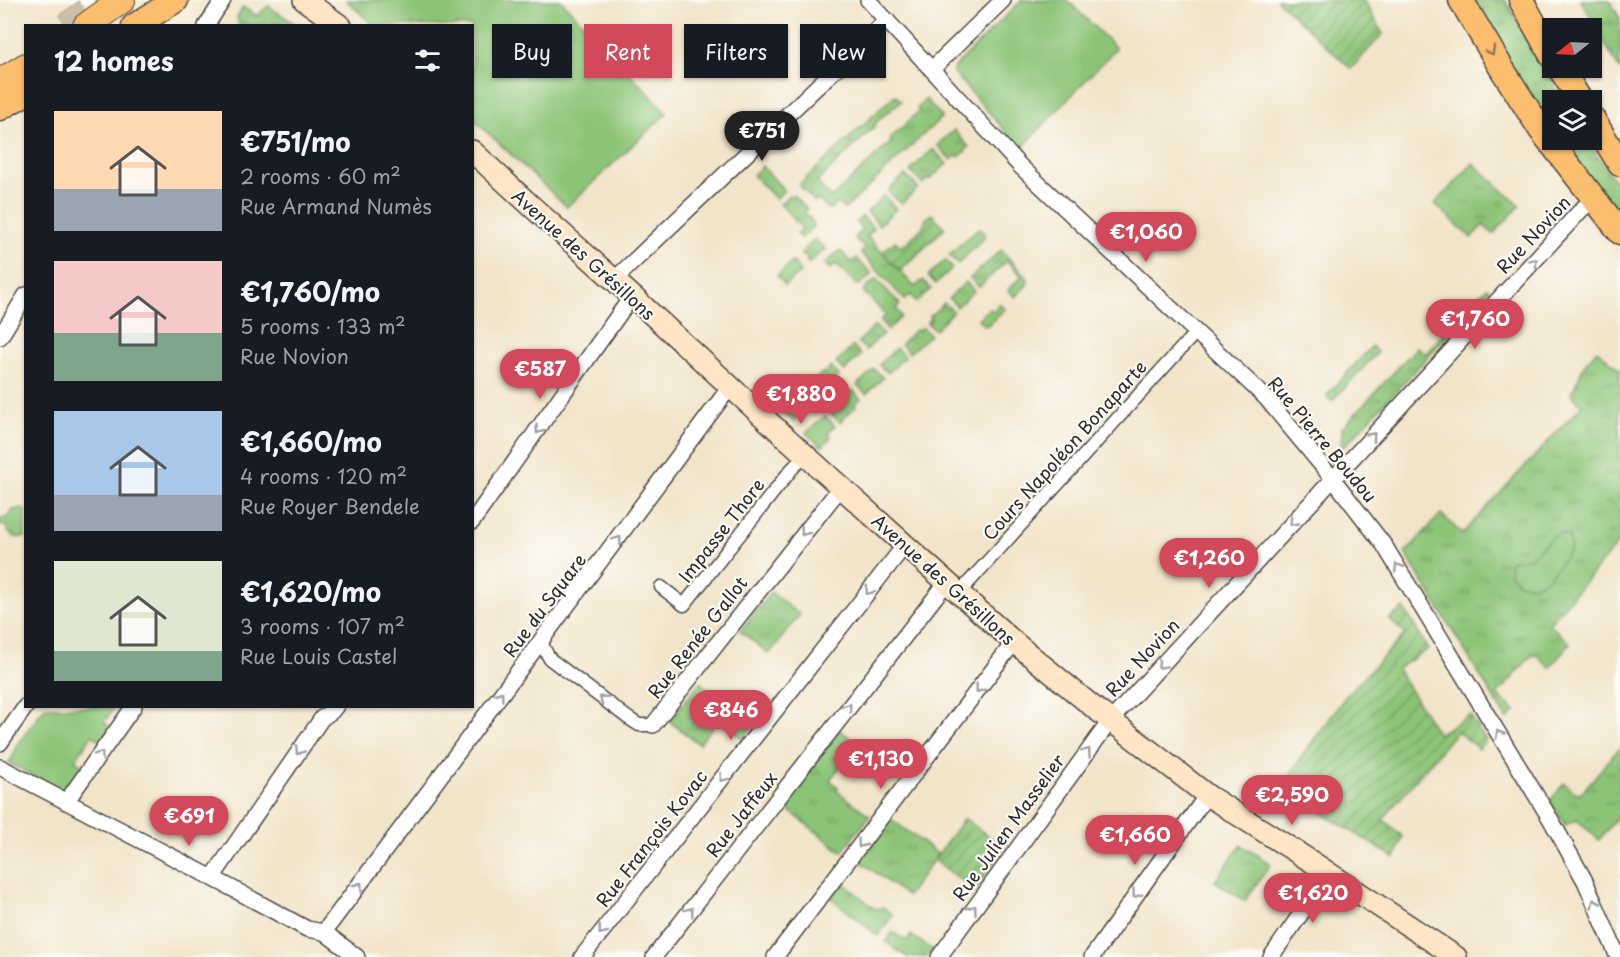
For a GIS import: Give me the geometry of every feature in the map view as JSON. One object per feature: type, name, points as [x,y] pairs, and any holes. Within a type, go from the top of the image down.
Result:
[{"type":"highway","points":[[89,24],[122,0]]},
{"type":"highway","points":[[0,82],[24,67]]},
{"type":"main road","points":[[137,24],[176,0]]},
{"type":"main road","points":[[304,0],[339,24]]},
{"type":"main road","points":[[322,0],[340,24]]},
{"type":"main road","points":[[1461,0],[1541,130],[1620,232]]},
{"type":"main road","points":[[1521,0],[1542,38]]},
{"type":"main road","points":[[0,108],[24,94]]},
{"type":"main road","points":[[1602,134],[1620,164]]},
{"type":"main road","name":"Avenue des Grésillons","points":[[474,153],[905,545],[1014,642],[1110,721],[1207,795],[1456,957]]},
{"type":"street","points":[[207,24],[223,0]]},
{"type":"street","name":"Rue Pierre Boudou","points":[[868,0],[1007,153],[1266,398],[1384,544],[1512,755],[1585,881],[1618,957]]},
{"type":"street","points":[[932,69],[1003,0]]},
{"type":"street","points":[[614,280],[887,20]]},
{"type":"street","name":"Rue Novion","points":[[1110,721],[1582,209],[1594,199]]},
{"type":"street","points":[[474,519],[632,296]]},
{"type":"street","points":[[2,330],[24,298]]},
{"type":"street","name":"Cours Napoléon Bonaparte","points":[[953,587],[1196,332]]},
{"type":"street","name":"Rue du Square","points":[[324,933],[730,387]]},
{"type":"street","name":"Impasse Thore","points":[[662,587],[684,605],[805,455]]},
{"type":"street","name":"Rue Renée Gallot","points":[[543,638],[543,647],[550,659],[628,718],[639,725],[653,725],[841,487]]},
{"type":"street","name":"Rue François Kovac","points":[[582,957],[905,545]]},
{"type":"street","name":"Rue Jaffeux","points":[[654,957],[953,587]]},
{"type":"street","points":[[775,957],[1014,642]]},
{"type":"street","points":[[0,743],[25,708]]},
{"type":"street","points":[[66,802],[133,708]]},
{"type":"street","points":[[212,878],[322,718],[335,708]]},
{"type":"street","name":"Rue Julien Masselier","points":[[939,957],[1110,721]]},
{"type":"street","points":[[0,767],[307,929],[324,933],[357,957]]},
{"type":"street","points":[[1092,957],[1207,795]]},
{"type":"street","points":[[1271,957],[1329,873]]},
{"type":"green space","points":[[346,0],[561,0],[584,25],[584,78],[634,78],[667,113],[567,207],[474,120],[474,24],[372,24]]},
{"type":"green space","points":[[1022,0],[1067,0],[1116,48],[1021,149],[953,72],[954,67]]},
{"type":"green space","points":[[1277,0],[1333,0],[1337,2],[1338,0],[1364,0],[1383,34],[1351,69]]},
{"type":"green space","points":[[1471,0],[1505,0],[1542,64],[1542,78],[1550,78],[1557,90],[1542,90],[1542,115]]},
{"type":"green space","points":[[1581,0],[1609,0],[1620,18],[1620,71],[1602,38],[1602,18],[1591,18]]},
{"type":"green space","points":[[268,6],[295,24],[239,24],[237,17],[243,7],[257,16]]},
{"type":"green space","points":[[895,95],[901,101],[875,123],[876,125],[817,182],[831,198],[892,141],[890,139],[919,111],[917,108],[926,99],[942,117],[845,209],[837,203],[829,210],[817,199],[815,202],[800,184]]},
{"type":"green space","points":[[954,130],[969,147],[959,157],[957,155],[951,160],[937,145]]},
{"type":"green space","points":[[933,149],[947,164],[922,184],[910,171]]},
{"type":"green space","points":[[1567,150],[1594,150],[1620,189],[1620,218]]},
{"type":"green space","points":[[1473,163],[1520,206],[1493,234],[1483,225],[1471,238],[1435,204]]},
{"type":"green space","points":[[762,166],[784,190],[776,199],[753,175]]},
{"type":"green space","points":[[905,175],[918,188],[901,204],[888,191]]},
{"type":"green space","points":[[789,195],[791,197],[793,195],[807,209],[804,212],[814,223],[814,226],[801,238],[797,234],[802,228],[780,204]]},
{"type":"green space","points":[[884,195],[896,209],[879,225],[867,212]]},
{"type":"green space","points":[[932,214],[945,228],[900,271],[882,252],[895,241],[902,247],[922,228],[926,219]]},
{"type":"green space","points":[[862,216],[874,229],[867,236],[915,287],[923,280],[931,289],[917,302],[910,295],[905,300],[861,253],[865,249],[855,238],[862,230],[856,222]]},
{"type":"green space","points":[[978,228],[985,234],[985,237],[958,264],[949,255]]},
{"type":"green space","points":[[815,239],[825,249],[809,263],[801,253]]},
{"type":"green space","points":[[1001,250],[1028,279],[1027,285],[1015,297],[1008,290],[1022,276],[1007,261],[979,287],[970,278]]},
{"type":"green space","points":[[839,251],[851,262],[856,258],[872,274],[858,286],[836,264],[830,269],[825,264]]},
{"type":"green space","points":[[945,260],[952,268],[936,284],[928,276]]},
{"type":"green space","points":[[792,262],[801,272],[785,285],[777,276]]},
{"type":"green space","points":[[876,279],[900,304],[896,309],[901,317],[888,330],[880,321],[886,315],[863,291]]},
{"type":"green space","points":[[966,282],[974,291],[957,307],[949,298]]},
{"type":"green space","points":[[1487,287],[1490,290],[1341,450],[1342,428],[1417,347],[1425,354]]},
{"type":"green space","points":[[944,303],[953,311],[935,330],[927,323],[931,319],[930,316]]},
{"type":"green space","points":[[999,303],[1005,309],[984,326],[978,319],[989,308],[994,311]]},
{"type":"green space","points":[[875,326],[883,334],[866,350],[858,342]]},
{"type":"green space","points":[[922,327],[930,335],[909,353],[901,344],[915,330],[918,331]]},
{"type":"green space","points":[[853,346],[861,355],[844,371],[836,363]]},
{"type":"green space","points":[[1372,346],[1376,354],[1332,401],[1326,396]]},
{"type":"green space","points":[[896,348],[905,357],[888,373],[879,365]]},
{"type":"green space","points":[[1597,350],[1620,370],[1620,541],[1549,624],[1570,643],[1550,668],[1537,655],[1531,656],[1497,695],[1515,711],[1507,720],[1405,553],[1441,514],[1462,534],[1582,405],[1571,394],[1585,364]]},
{"type":"green space","points":[[831,367],[839,376],[812,402],[802,392]]},
{"type":"green space","points":[[874,369],[883,378],[866,394],[857,385]]},
{"type":"green space","points":[[853,390],[861,399],[840,422],[829,412]]},
{"type":"green space","points":[[797,396],[807,406],[794,422],[779,408]]},
{"type":"green space","points":[[825,416],[835,426],[828,433],[831,437],[822,447],[806,433]]},
{"type":"green space","points":[[24,509],[24,537],[16,537],[5,525],[0,526],[0,518],[7,518],[11,511]]},
{"type":"green space","points":[[1561,533],[1568,536],[1571,546],[1567,555],[1546,580],[1533,586],[1519,583],[1510,574],[1509,565],[1512,560],[1531,557],[1552,537]]},
{"type":"green space","points":[[771,592],[800,615],[769,654],[740,631]]},
{"type":"green space","points":[[1404,608],[1428,649],[1397,669],[1438,734],[1470,715],[1486,740],[1478,749],[1457,731],[1383,819],[1403,837],[1395,858],[1281,788],[1346,696],[1405,634],[1389,619]]},
{"type":"green space","points":[[700,682],[754,725],[743,739],[718,720],[699,744],[669,721]]},
{"type":"green space","points":[[44,708],[114,708],[104,722],[112,728],[102,742],[92,735],[75,760],[84,766],[65,790],[61,791],[9,763],[17,745]]},
{"type":"green space","points":[[840,730],[858,744],[830,780],[839,788],[836,790],[870,816],[842,852],[782,805]]},
{"type":"green space","points":[[1620,747],[1620,814],[1599,840],[1577,820],[1565,825],[1550,801],[1564,783],[1576,793],[1582,792]]},
{"type":"green space","points":[[964,818],[1005,848],[975,890],[934,860]]},
{"type":"green space","points":[[891,819],[938,854],[907,896],[860,861]]},
{"type":"green space","points":[[1241,845],[1271,864],[1245,901],[1215,881]]},
{"type":"green space","points":[[843,883],[876,909],[883,907],[893,915],[878,936],[831,898]]},
{"type":"green space","points":[[893,932],[905,940],[911,935],[933,950],[927,957],[907,957],[886,942]]},
{"type":"tunnel","points":[[68,24],[102,0]]}]
